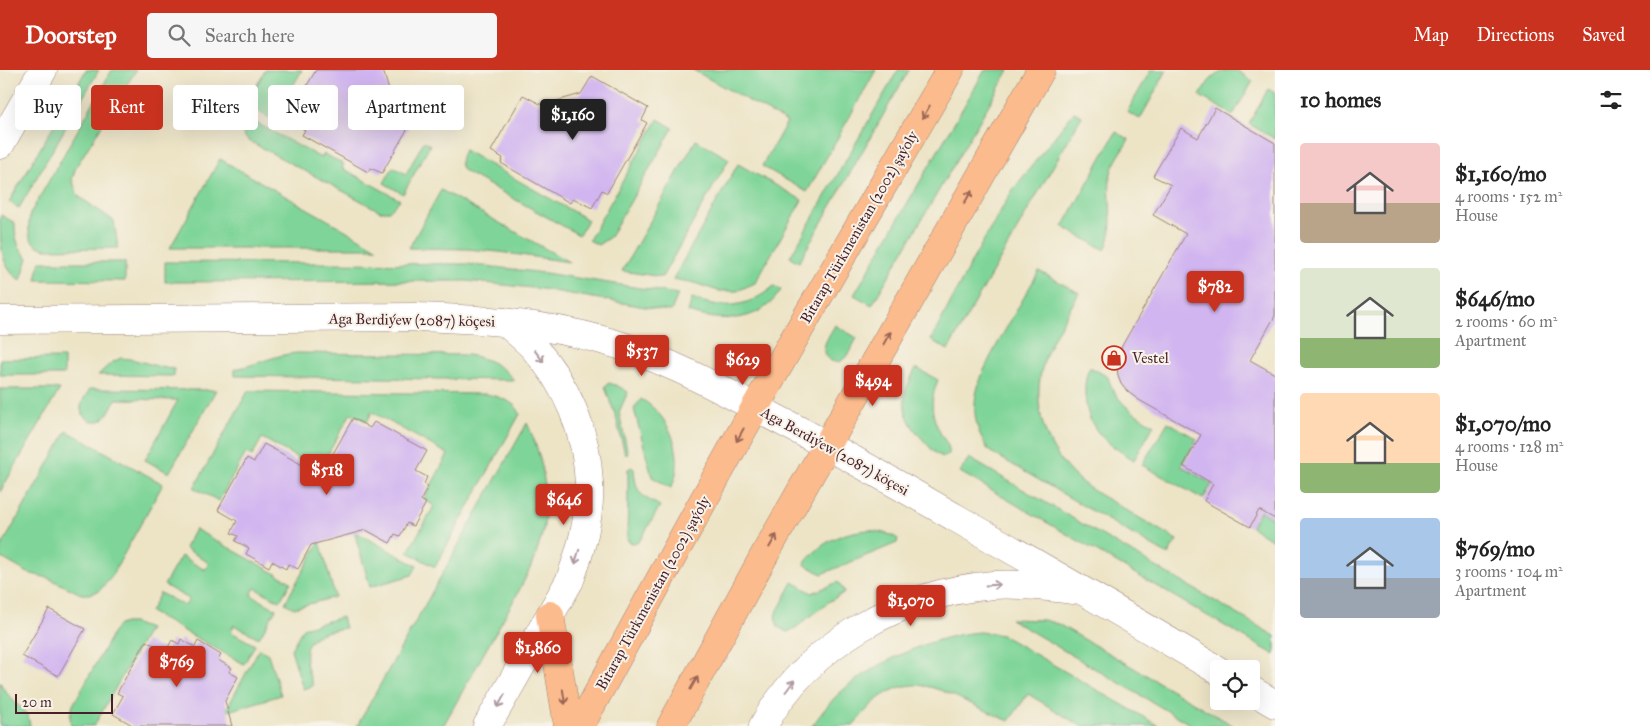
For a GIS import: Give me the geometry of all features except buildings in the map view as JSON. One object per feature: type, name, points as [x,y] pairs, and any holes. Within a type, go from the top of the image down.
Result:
[{"type":"main road","name":"Bitarap Türkmenistan (2002) şaýoly","points":[[580,726],[696,514],[950,70]]},
{"type":"main road","points":[[671,726],[827,445],[1041,70]]},
{"type":"main road","points":[[550,614],[568,726]]},
{"type":"street","points":[[0,145],[43,70]]},
{"type":"street","name":"Aga Berdiýew (2087) köçesi","points":[[0,320],[460,318],[552,329],[604,340],[676,368],[827,445],[1084,591],[1210,666]]},
{"type":"street","points":[[487,726],[570,580],[585,528],[589,496],[588,469],[580,429],[573,408],[554,374],[533,347],[505,322]]},
{"type":"street","points":[[763,726],[772,710],[795,680],[814,662],[843,638],[872,620],[899,608],[926,597],[994,585],[1037,586],[1084,591]]},
{"type":"street","points":[[1260,695],[1275,704]]},
{"type":"green space","points":[[86,70],[99,70],[81,101],[81,85],[77,85]]},
{"type":"green space","points":[[112,70],[136,70],[127,85],[103,85]]},
{"type":"green space","points":[[265,70],[302,70],[294,85],[268,85],[268,117],[258,111],[257,85]]},
{"type":"green space","points":[[693,70],[876,70],[807,192],[762,166],[787,122]]},
{"type":"green space","points":[[898,70],[909,70],[799,262],[790,257]]},
{"type":"green space","points":[[985,70],[1009,70],[872,305],[854,295]]},
{"type":"green space","points":[[1151,70],[1167,70],[1140,119],[1127,112]]},
{"type":"green space","points":[[1228,70],[1236,70],[1253,81],[1233,115],[1200,96],[1211,80],[1218,74]]},
{"type":"green space","points":[[1268,89],[1275,93],[1275,139],[1249,124]]},
{"type":"green space","points":[[91,107],[91,130],[99,130],[76,167],[72,179],[78,196],[114,221],[118,248],[46,249],[39,247],[30,236],[30,214],[78,130],[81,130],[81,124]]},
{"type":"green space","points":[[1074,112],[1082,116],[948,350],[931,340],[973,259],[1012,191]]},
{"type":"green space","points":[[658,119],[673,128],[610,237],[598,245],[589,240]]},
{"type":"green space","points":[[258,124],[321,158],[324,154],[344,164],[342,168],[400,200],[389,211],[380,211],[249,141],[241,130],[258,130]]},
{"type":"green space","points":[[51,130],[64,130],[19,208],[9,202]]},
{"type":"green space","points":[[1116,132],[1129,139],[1111,173],[1111,222],[1105,250],[1063,227]]},
{"type":"green space","points":[[696,140],[729,159],[662,277],[622,271]]},
{"type":"green space","points":[[424,141],[430,145],[403,194],[384,183],[393,167],[406,174]]},
{"type":"green space","points":[[464,150],[588,220],[579,235],[464,171],[460,161]]},
{"type":"green space","points":[[220,159],[377,248],[170,248]]},
{"type":"green space","points":[[738,164],[802,200],[755,283],[737,291],[719,291],[695,283],[673,279]]},
{"type":"green space","points":[[441,190],[569,262],[467,249],[409,248]]},
{"type":"green space","points":[[1,215],[15,223],[17,242],[28,258],[21,280],[14,275],[5,262],[0,236]]},
{"type":"green space","points":[[40,262],[125,262],[125,281],[36,280]]},
{"type":"green space","points":[[165,262],[467,264],[545,273],[678,294],[671,311],[668,311],[542,289],[466,281],[165,282]]},
{"type":"green space","points":[[1039,271],[1079,293],[1051,343],[1040,378],[1040,410],[1050,441],[1068,469],[1085,485],[1177,540],[1168,555],[989,451],[980,435],[975,405],[981,377]]},
{"type":"green space","points":[[774,286],[781,290],[773,301],[763,309],[740,318],[714,318],[688,312],[692,298],[714,304],[735,305],[755,299]]},
{"type":"green space","points":[[835,325],[857,338],[846,357],[837,362],[830,360],[824,353],[825,343]]},
{"type":"green space","points":[[298,353],[468,355],[493,363],[514,380],[235,376],[235,369],[282,355]]},
{"type":"green space","points":[[64,358],[64,375],[0,375],[0,359]]},
{"type":"green space","points":[[121,358],[174,369],[174,376],[98,375],[111,363]]},
{"type":"green space","points":[[1090,367],[1108,377],[1115,393],[1126,406],[1154,425],[1134,460],[1105,440],[1088,414],[1085,390],[1086,378]]},
{"type":"green space","points":[[916,368],[938,380],[933,395],[932,409],[935,422],[949,449],[949,454],[945,457],[937,454],[931,448],[918,434],[907,417],[905,408],[906,390]]},
{"type":"green space","points":[[609,383],[628,392],[619,412],[628,454],[625,454],[616,417],[606,390],[605,386]]},
{"type":"green space","points":[[0,389],[60,389],[0,492]]},
{"type":"green space","points":[[90,389],[216,390],[169,473],[145,460],[178,400],[116,399],[103,419],[96,422],[88,420],[81,411],[83,400]]},
{"type":"green space","points":[[248,391],[485,394],[510,402],[518,409],[520,414],[435,567],[408,552],[434,506],[424,499],[448,454],[372,412],[367,422],[351,413],[319,470],[262,438],[252,456],[246,453],[219,501],[194,488]]},
{"type":"green space","points":[[641,399],[660,415],[673,438],[677,463],[671,488],[652,477],[634,409]]},
{"type":"green space","points":[[1168,422],[1197,439],[1181,466],[1212,484],[1203,499],[1142,465]]},
{"type":"green space","points":[[527,423],[540,458],[546,506],[545,519],[533,562],[512,604],[443,726],[357,726]]},
{"type":"green space","points":[[67,431],[163,484],[110,579],[99,591],[89,594],[81,594],[48,578],[28,573],[0,557],[0,549]]},
{"type":"green space","points":[[969,458],[1275,636],[1275,655],[960,472]]},
{"type":"green space","points":[[632,467],[640,493],[660,506],[641,539],[638,542],[632,543],[628,541],[627,537],[628,469]]},
{"type":"green space","points":[[1260,511],[1275,520],[1275,541],[1251,527]]},
{"type":"green space","points":[[195,529],[291,582],[280,601],[255,588],[251,595],[276,609],[259,638],[234,625],[231,632],[255,645],[244,664],[150,612],[160,593],[185,606],[189,599],[164,585],[181,556],[205,570],[209,563],[185,548]]},
{"type":"green space","points":[[869,530],[892,535],[898,539],[897,543],[822,574],[804,564],[817,550],[832,540],[849,533]]},
{"type":"green space","points":[[354,531],[417,566],[412,575],[370,587]]},
{"type":"green space","points":[[320,541],[335,597],[294,608],[285,603]]},
{"type":"green space","points":[[793,582],[812,593],[838,582],[845,592],[830,601],[794,629],[787,632],[778,627],[775,616]]},
{"type":"green space","points":[[342,617],[345,628],[318,635],[308,645],[306,659],[313,686],[303,689],[291,649],[303,628]]},
{"type":"green space","points":[[1010,619],[1044,620],[1058,624],[1234,726],[1193,726]]},
{"type":"green space","points":[[125,623],[133,623],[149,629],[94,726],[71,726],[70,716],[73,705],[115,629]]},
{"type":"green space","points":[[980,632],[1002,635],[1159,726],[1081,726],[1028,694],[1009,721],[942,691],[931,687],[911,685],[890,691],[879,698],[852,726],[812,726],[838,695],[856,680],[889,660],[944,638]]},
{"type":"green space","points":[[259,649],[268,654],[281,695],[225,712]]},
{"type":"green space","points":[[0,682],[8,695],[24,711],[30,726],[0,726]]},
{"type":"place","name":"Vestel","points":[[1114,358]]}]
